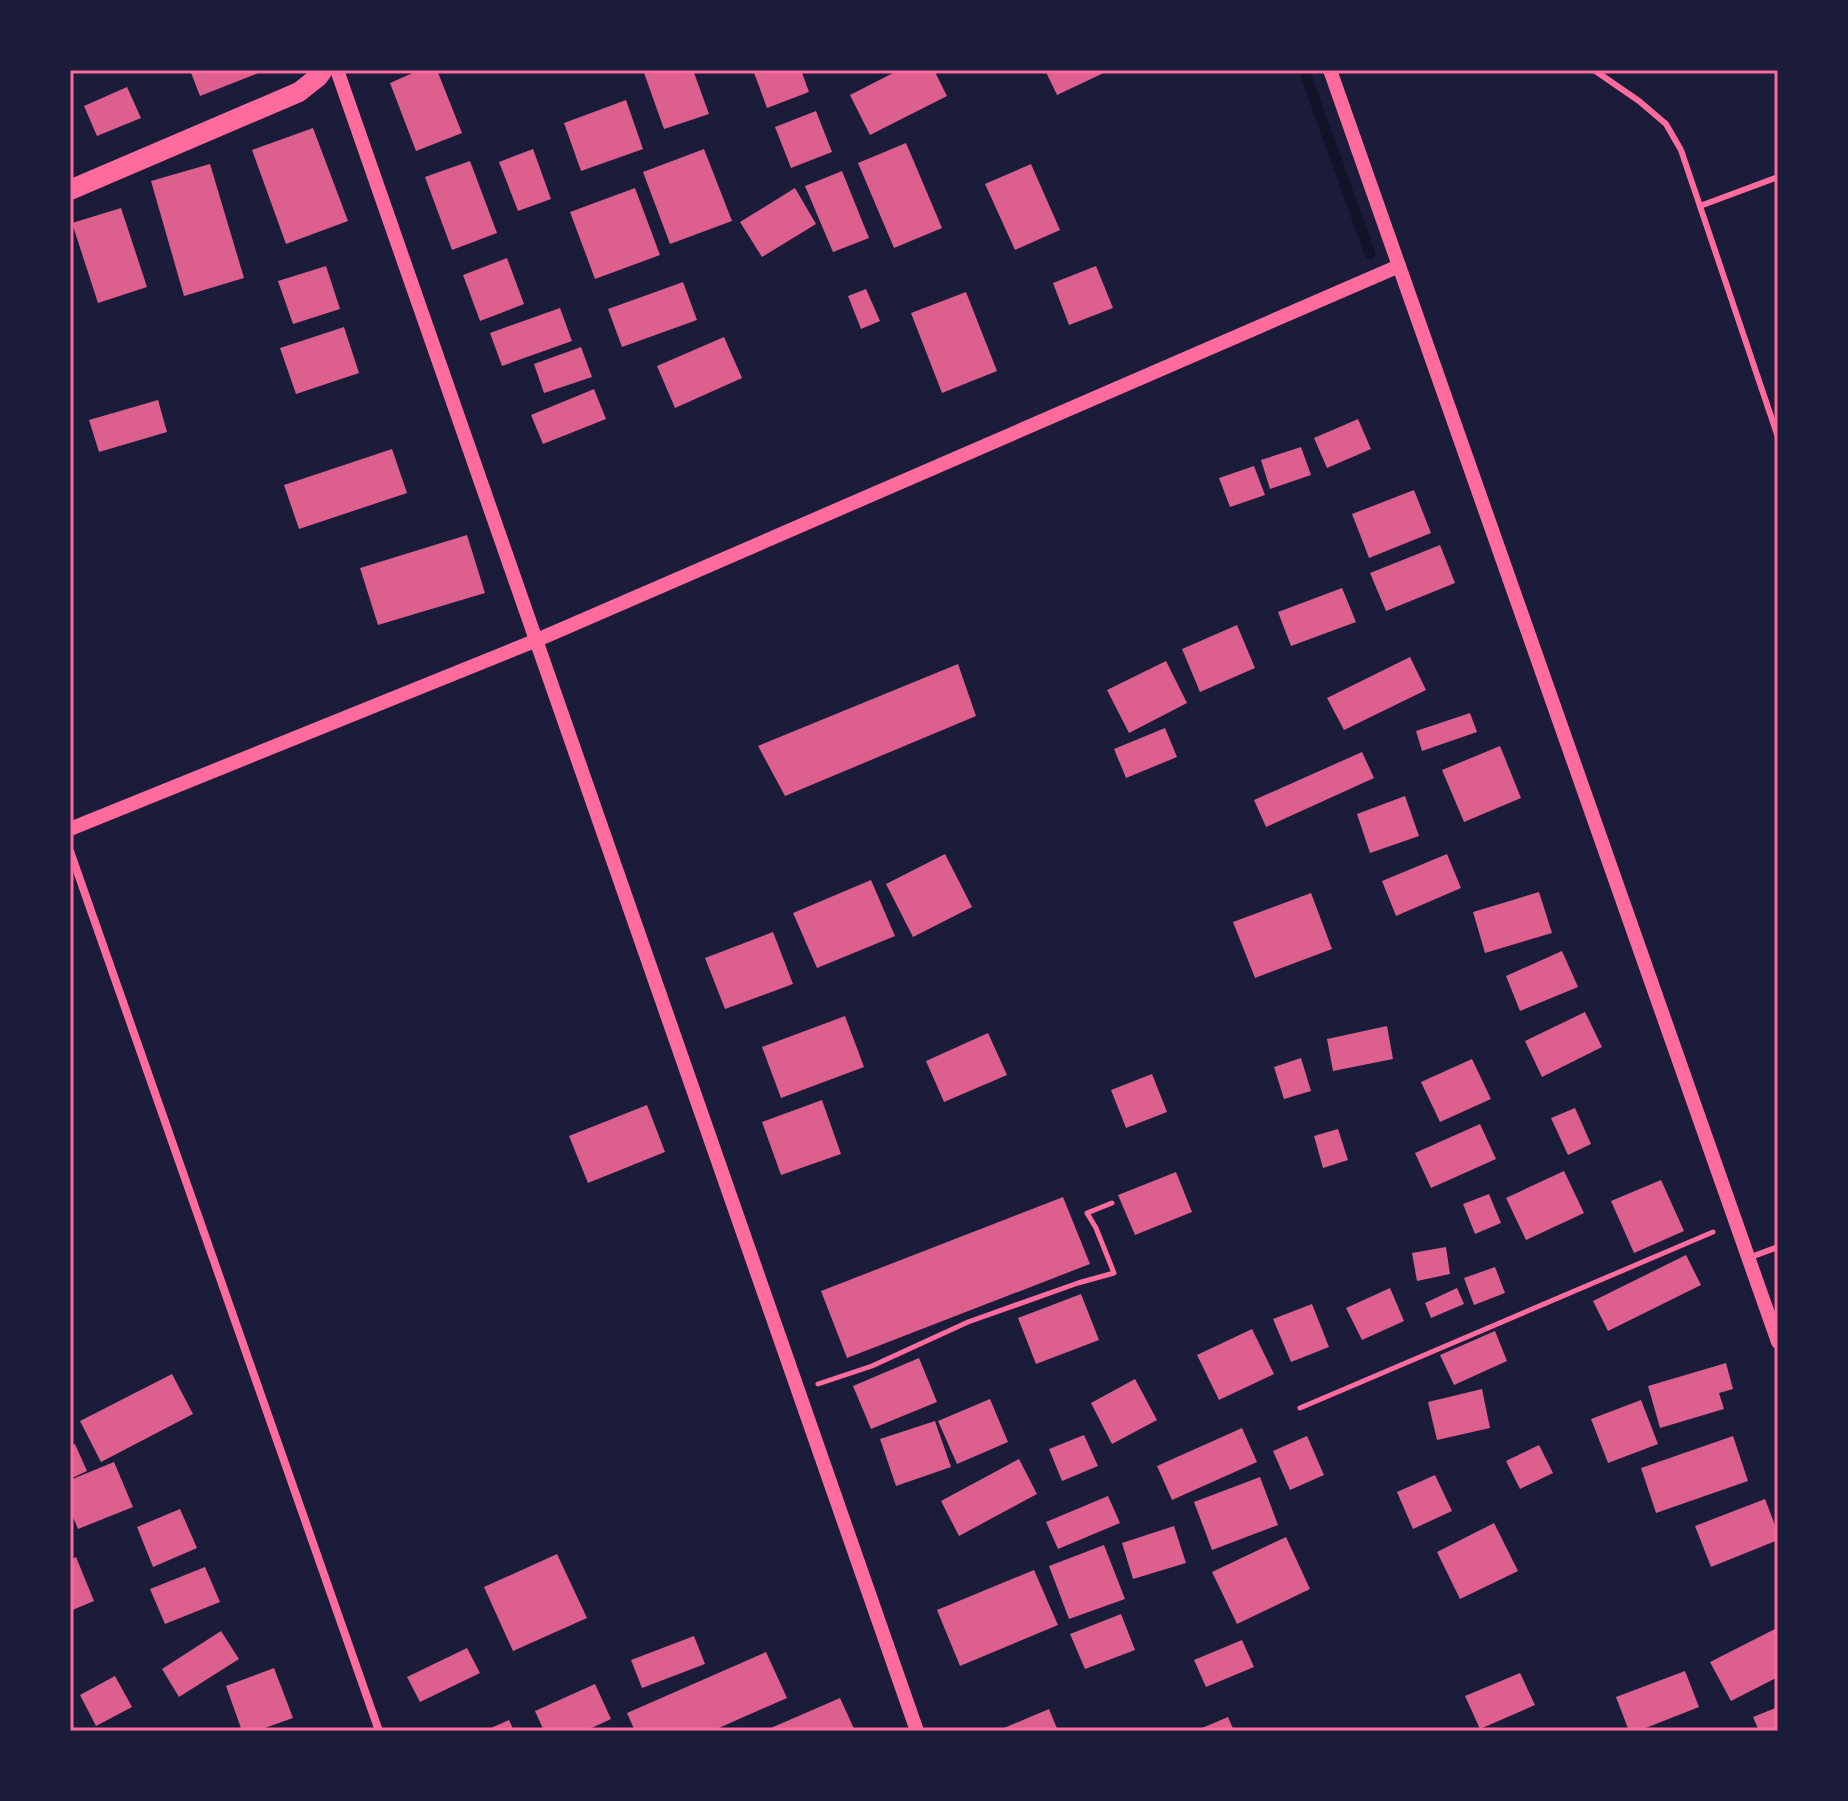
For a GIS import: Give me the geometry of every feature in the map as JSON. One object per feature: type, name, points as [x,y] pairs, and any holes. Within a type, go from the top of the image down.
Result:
[{"type":"main road","points":[[70,190],[299,92],[323,70]]},
{"type":"street","points":[[337,70],[917,1731]]},
{"type":"street","points":[[1330,70],[1778,1342]]},
{"type":"street","points":[[70,829],[537,640],[1399,266]]},
{"type":"street","points":[[70,851],[379,1731]]},
{"type":"lane","points":[[1594,70],[1666,124],[1681,150],[1778,437]]},
{"type":"lane","points":[[1700,206],[1778,177]]},
{"type":"lane","points":[[1748,1258],[1778,1247]]},
{"type":"path","points":[[799,1391],[872,1366],[968,1322],[1114,1273],[1087,1213],[1112,1203]]},
{"type":"path","points":[[1300,1408],[1736,1222]]},
{"type":"building","points":[[190,70],[266,70],[200,96]]},
{"type":"building","points":[[414,70],[437,70],[462,133],[416,151],[390,83]]},
{"type":"building","points":[[643,70],[693,70],[709,114],[664,129]]},
{"type":"building","points":[[753,70],[801,70],[809,92],[767,108]]},
{"type":"building","points":[[899,70],[934,70],[947,96],[870,135],[850,95]]},
{"type":"building","points":[[1045,70],[1110,70],[1057,95]]},
{"type":"building","points":[[127,87],[141,118],[97,136],[84,106]]},
{"type":"building","points":[[626,100],[643,149],[581,171],[564,123]]},
{"type":"building","points":[[816,111],[832,152],[791,168],[775,127]]},
{"type":"building","points":[[313,128],[348,221],[286,244],[252,150]]},
{"type":"building","points":[[906,143],[942,228],[894,248],[858,163]]},
{"type":"building","points":[[533,149],[551,199],[518,211],[499,162]]},
{"type":"building","points":[[704,149],[732,221],[670,244],[643,172]]},
{"type":"building","points":[[470,161],[497,233],[452,250],[425,177]]},
{"type":"building","points":[[210,164],[244,278],[184,296],[151,181]]},
{"type":"building","points":[[1031,164],[1060,230],[1015,250],[985,184]]},
{"type":"building","points":[[842,171],[869,238],[833,252],[805,186]]},
{"type":"building","points":[[635,188],[660,255],[595,279],[570,212]]},
{"type":"building","points":[[795,188],[816,224],[762,257],[740,222]]},
{"type":"building","points":[[121,208],[147,287],[98,303],[72,223]]},
{"type":"building","points":[[507,258],[524,304],[480,321],[463,275]]},
{"type":"building","points":[[326,266],[340,309],[293,324],[278,281]]},
{"type":"building","points":[[1096,266],[1113,308],[1069,325],[1053,283]]},
{"type":"building","points":[[683,282],[697,320],[622,347],[608,309]]},
{"type":"building","points":[[866,289],[880,321],[861,329],[848,296]]},
{"type":"building","points":[[966,292],[997,371],[942,393],[911,313]]},
{"type":"building","points":[[560,308],[572,341],[502,366],[490,333]]},
{"type":"building","points":[[344,327],[359,373],[296,394],[280,348]]},
{"type":"building","points":[[724,337],[742,378],[675,408],[657,366]]},
{"type":"building","points":[[581,347],[592,377],[544,393],[534,364]]},
{"type":"building","points":[[594,389],[606,419],[543,444],[531,415]]},
{"type":"building","points":[[158,400],[167,432],[99,452],[89,420]]},
{"type":"building","points":[[1358,419],[1371,449],[1327,468],[1314,438]]},
{"type":"building","points":[[1301,447],[1311,475],[1270,489],[1261,460]]},
{"type":"building","points":[[392,449],[407,493],[299,529],[284,485]]},
{"type":"building","points":[[1254,466],[1265,495],[1230,507],[1219,478]]},
{"type":"building","points":[[1414,490],[1431,533],[1369,558],[1352,514]]},
{"type":"building","points":[[467,535],[485,593],[378,625],[360,568]]},
{"type":"building","points":[[1440,545],[1455,583],[1386,611],[1370,573]]},
{"type":"building","points":[[1342,588],[1356,622],[1291,646],[1278,612]]},
{"type":"building","points":[[1237,625],[1255,668],[1200,692],[1182,649]]},
{"type":"building","points":[[1410,657],[1426,690],[1344,730],[1327,698]]},
{"type":"building","points":[[1166,661],[1187,703],[1129,733],[1107,690]]},
{"type":"building","points":[[958,664],[976,716],[785,796],[758,746]]},
{"type":"building","points":[[1470,713],[1477,732],[1422,751],[1416,731]]},
{"type":"building","points":[[1165,728],[1177,757],[1126,778],[1114,749]]},
{"type":"building","points":[[1500,746],[1521,798],[1464,822],[1442,770]]},
{"type":"building","points":[[1362,752],[1374,778],[1266,827],[1254,800]]},
{"type":"building","points":[[1405,796],[1419,836],[1370,853],[1357,814]]},
{"type":"building","points":[[945,854],[972,907],[913,937],[886,884]]},
{"type":"building","points":[[1447,854],[1461,888],[1396,916],[1382,881]]},
{"type":"building","points":[[871,880],[895,936],[817,968],[793,913]]},
{"type":"building","points":[[1539,892],[1552,933],[1485,953],[1473,912]]},
{"type":"building","points":[[1311,893],[1332,949],[1255,978],[1233,922]]},
{"type":"building","points":[[773,932],[793,984],[725,1009],[705,958]]},
{"type":"building","points":[[1562,951],[1578,987],[1520,1011],[1506,976]]},
{"type":"building","points":[[1585,1012],[1602,1047],[1542,1077],[1525,1041]]},
{"type":"building","points":[[845,1016],[864,1067],[781,1098],[762,1047]]},
{"type":"building","points":[[1387,1026],[1393,1059],[1333,1071],[1327,1039]]},
{"type":"building","points":[[988,1033],[1007,1075],[944,1102],[926,1061]]},
{"type":"building","points":[[1301,1058],[1311,1091],[1284,1099],[1274,1067]]},
{"type":"building","points":[[1472,1059],[1491,1099],[1440,1122],[1421,1082]]},
{"type":"building","points":[[1152,1074],[1167,1112],[1126,1128],[1111,1090]]},
{"type":"building","points":[[822,1100],[841,1154],[781,1175],[762,1122]]},
{"type":"building","points":[[647,1105],[665,1152],[588,1183],[569,1136]]},
{"type":"building","points":[[1575,1108],[1591,1144],[1568,1155],[1551,1118]]},
{"type":"building","points":[[1480,1124],[1496,1159],[1431,1188],[1415,1153]]},
{"type":"building","points":[[1338,1129],[1348,1160],[1323,1168],[1314,1136]]},
{"type":"building","points":[[1564,1171],[1584,1213],[1526,1240],[1506,1198]]},
{"type":"building","points":[[1176,1172],[1192,1212],[1135,1235],[1118,1195]]},
{"type":"building","points":[[1661,1180],[1684,1231],[1634,1253],[1611,1201]]},
{"type":"building","points":[[1489,1194],[1501,1223],[1475,1234],[1463,1204]]},
{"type":"building","points":[[1063,1197],[1090,1264],[847,1358],[821,1291]]},
{"type":"building","points":[[1446,1247],[1450,1274],[1417,1281],[1412,1253]]},
{"type":"building","points":[[1686,1255],[1701,1285],[1608,1331],[1593,1301]]},
{"type":"building","points":[[1495,1267],[1505,1293],[1474,1305],[1464,1278]]},
{"type":"building","points":[[1390,1288],[1404,1321],[1362,1340],[1346,1308]]},
{"type":"building","points":[[1457,1288],[1464,1304],[1431,1318],[1425,1303]]},
{"type":"building","points":[[1081,1294],[1099,1340],[1036,1364],[1018,1318]]},
{"type":"building","points":[[1312,1304],[1329,1347],[1291,1362],[1273,1319]]},
{"type":"building","points":[[1252,1329],[1274,1374],[1219,1400],[1197,1355]]},
{"type":"building","points":[[1495,1331],[1507,1361],[1454,1385],[1440,1355]]},
{"type":"building","points":[[919,1358],[937,1402],[871,1429],[853,1386]]},
{"type":"building","points":[[1726,1363],[1733,1389],[1719,1393],[1724,1409],[1660,1428],[1648,1386]]},
{"type":"building","points":[[172,1374],[193,1414],[101,1462],[80,1421]]},
{"type":"building","points":[[1135,1379],[1157,1420],[1112,1444],[1091,1403]]},
{"type":"building","points":[[1482,1389],[1490,1428],[1437,1440],[1428,1402]]},
{"type":"building","points":[[990,1399],[1008,1442],[957,1464],[938,1421]]},
{"type":"building","points":[[1641,1400],[1658,1444],[1608,1463],[1591,1419]]},
{"type":"building","points":[[935,1421],[951,1467],[896,1486],[880,1439]]},
{"type":"building","points":[[1242,1428],[1257,1462],[1172,1500],[1157,1466]]},
{"type":"building","points":[[1084,1435],[1098,1466],[1062,1481],[1049,1449]]},
{"type":"building","points":[[1307,1436],[1324,1475],[1290,1490],[1273,1451]]},
{"type":"building","points":[[1733,1436],[1748,1481],[1656,1513],[1641,1468]]},
{"type":"building","points":[[75,1444],[87,1471],[70,1479],[70,1446]]},
{"type":"building","points":[[1539,1445],[1553,1473],[1520,1489],[1506,1461]]},
{"type":"building","points":[[1019,1459],[1037,1494],[959,1536],[941,1501]]},
{"type":"building","points":[[114,1462],[133,1507],[78,1529],[70,1510],[70,1480]]},
{"type":"building","points":[[1435,1475],[1452,1511],[1413,1529],[1397,1492]]},
{"type":"building","points":[[1260,1477],[1278,1525],[1212,1550],[1194,1502]]},
{"type":"building","points":[[1108,1496],[1120,1523],[1058,1549],[1046,1522]]},
{"type":"building","points":[[1765,1499],[1778,1540],[1711,1567],[1695,1526]]},
{"type":"building","points":[[180,1509],[197,1548],[153,1567],[137,1527]]},
{"type":"building","points":[[1494,1523],[1518,1571],[1460,1599],[1437,1552]]},
{"type":"building","points":[[1174,1526],[1186,1563],[1133,1579],[1122,1543]]},
{"type":"building","points":[[1286,1537],[1310,1589],[1237,1624],[1212,1572]]},
{"type":"building","points":[[1104,1545],[1125,1599],[1069,1619],[1049,1566]]},
{"type":"building","points":[[557,1554],[587,1618],[513,1651],[484,1587]]},
{"type":"building","points":[[76,1557],[94,1601],[70,1611],[70,1560]]},
{"type":"building","points":[[205,1567],[220,1602],[165,1624],[150,1589]]},
{"type":"building","points":[[1034,1570],[1058,1625],[960,1666],[937,1610]]},
{"type":"building","points":[[1121,1614],[1135,1650],[1085,1669],[1070,1634]]},
{"type":"building","points":[[1775,1629],[1778,1634],[1778,1677],[1731,1701],[1710,1662]]},
{"type":"building","points":[[221,1631],[239,1659],[179,1697],[162,1669]]},
{"type":"building","points":[[694,1636],[705,1664],[642,1688],[631,1660]]},
{"type":"building","points":[[1242,1640],[1254,1667],[1206,1687],[1194,1660]]},
{"type":"building","points":[[467,1648],[480,1673],[420,1702],[407,1677]]},
{"type":"building","points":[[766,1652],[787,1698],[712,1731],[635,1731],[627,1713]]},
{"type":"building","points":[[274,1668],[293,1718],[256,1731],[242,1731],[226,1686]]},
{"type":"building","points":[[1685,1671],[1699,1707],[1638,1731],[1629,1731],[1616,1697]]},
{"type":"building","points":[[1520,1673],[1535,1705],[1480,1729],[1465,1696]]},
{"type":"building","points":[[115,1676],[132,1707],[96,1726],[80,1695]]},
{"type":"building","points":[[595,1684],[611,1719],[585,1731],[544,1731],[535,1711]]},
{"type":"building","points":[[840,1698],[855,1731],[764,1731]]},
{"type":"building","points":[[1778,1707],[1778,1731],[1759,1731],[1753,1717]]},
{"type":"building","points":[[1049,1709],[1058,1731],[997,1731]]},
{"type":"building","points":[[1228,1717],[1234,1731],[1195,1731]]},
{"type":"building","points":[[509,1720],[514,1731],[484,1731]]},
{"type":"waterway","points":[[1304,70],[1370,254]]}]
